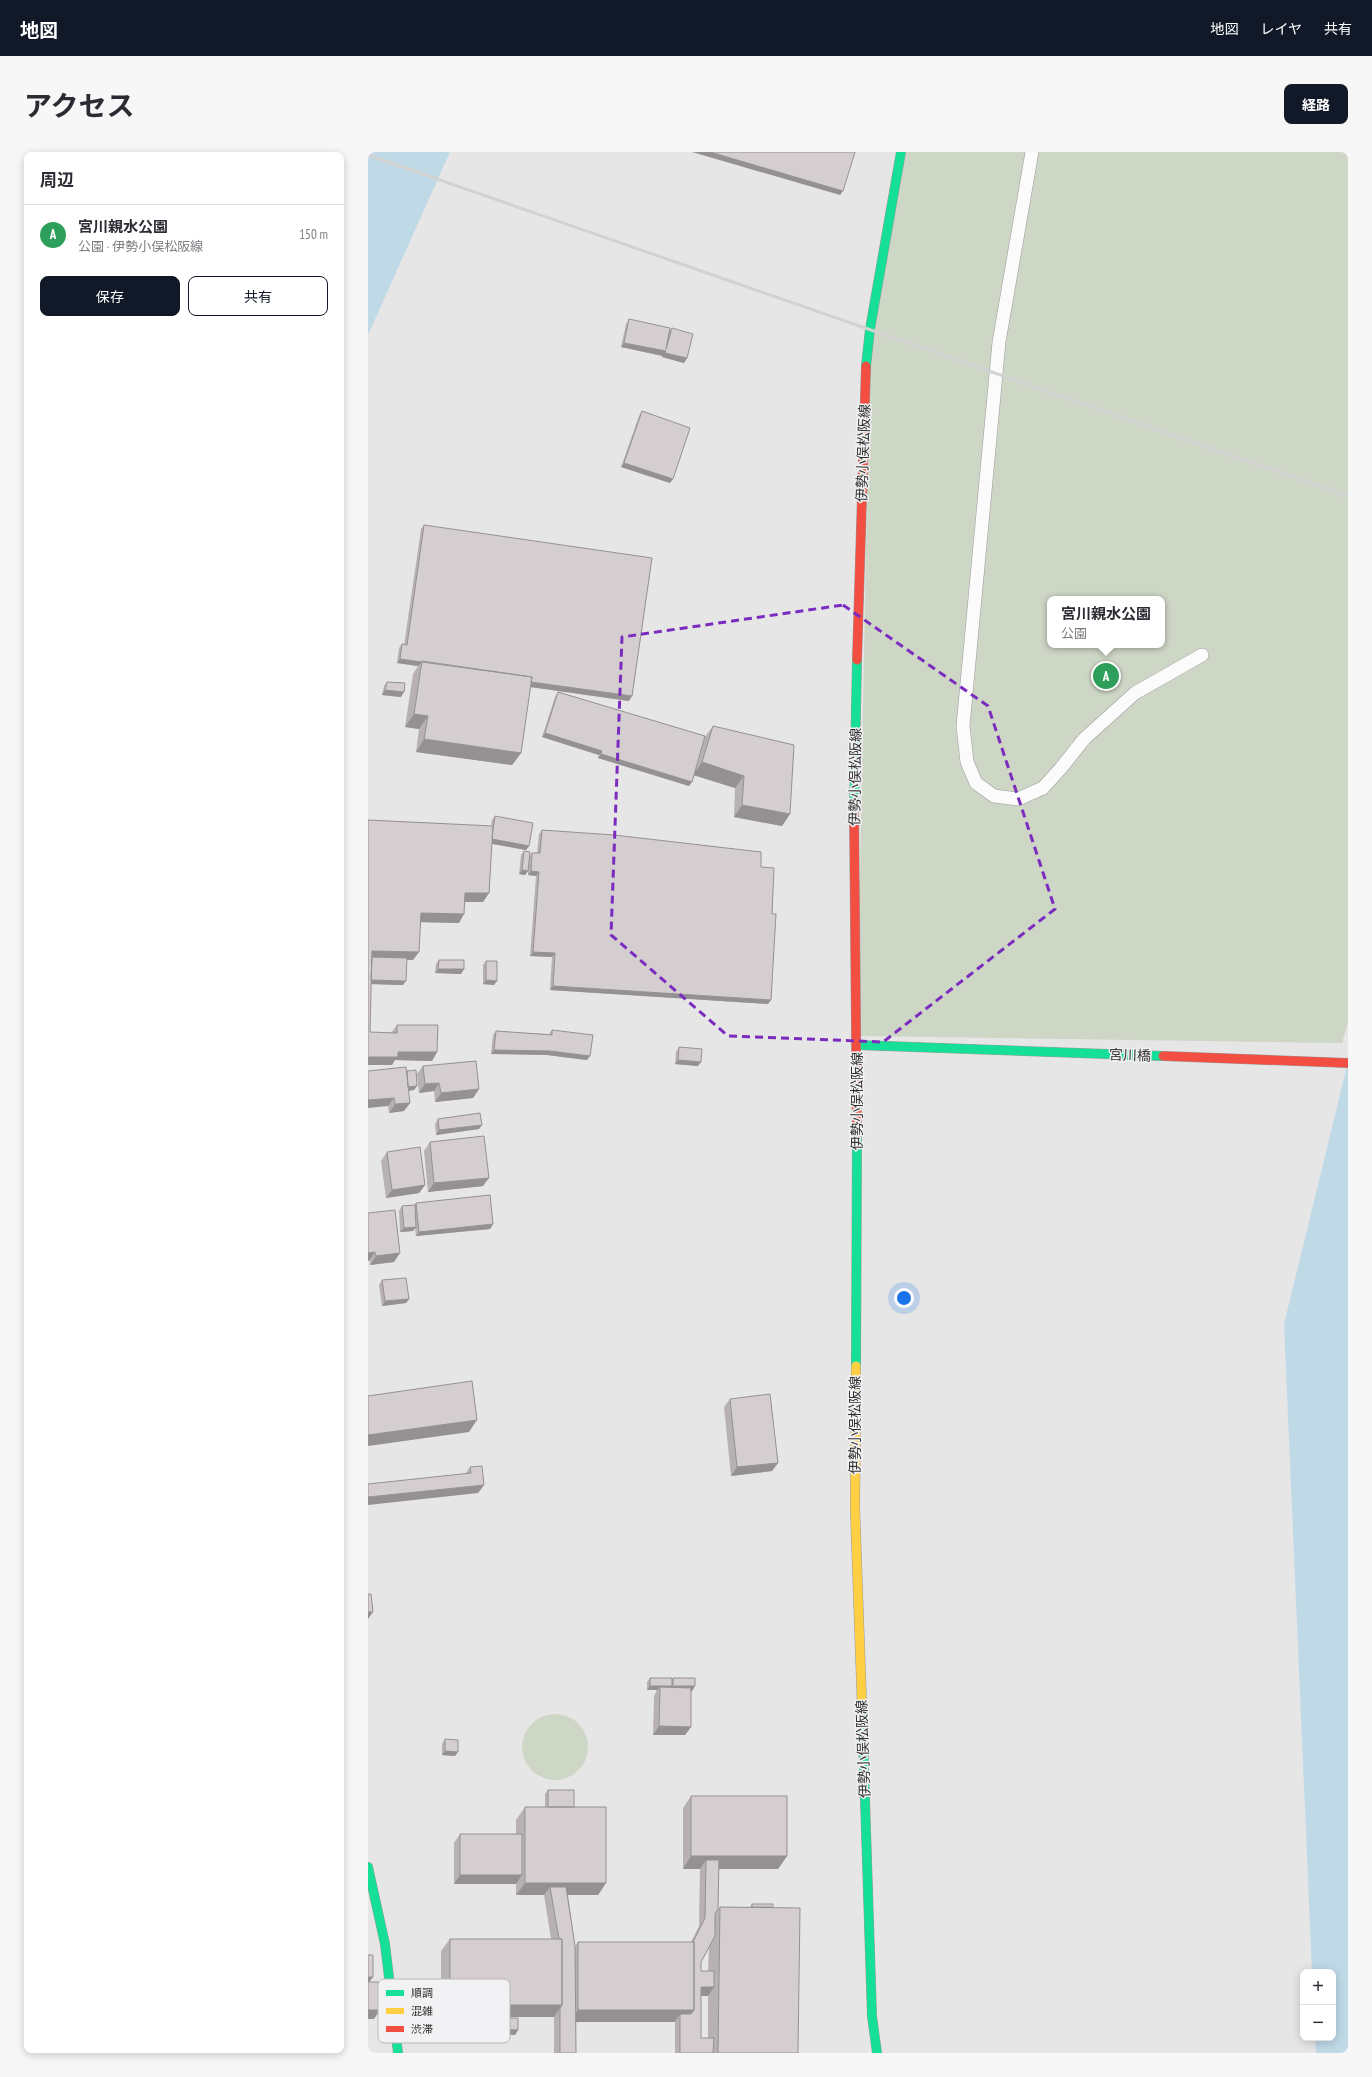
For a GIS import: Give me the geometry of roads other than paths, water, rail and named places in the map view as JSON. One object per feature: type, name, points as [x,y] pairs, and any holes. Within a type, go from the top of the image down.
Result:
[{"type":"main road","name":"伊勢小俣松阪線","points":[[877,2053],[872,2016],[855,1508],[857,1045],[854,781],[866,364],[870,329],[901,152]]},
{"type":"main road","name":"宮川橋","points":[[857,1045],[1348,1063]]},
{"type":"main road","points":[[368,1867],[385,1944],[389,1979]]},
{"type":"main road","points":[[397,2043],[398,2053]]},
{"type":"lane","points":[[1032,152],[999,342],[963,726],[967,762],[976,783],[994,796],[1018,799],[1043,788],[1084,739],[1135,693],[1202,655]]},
{"type":"water","points":[[368,152],[450,152],[368,335]]},
{"type":"water","points":[[1348,1062],[1348,2053],[1316,2053],[1315,2041],[1336,2041],[1336,1969],[1312,1969],[1284,1324]]},
{"type":"railway","points":[[368,155],[1348,496]]},
{"type":"place","name":"宮川親水公園","points":[[1106,676]]}]
